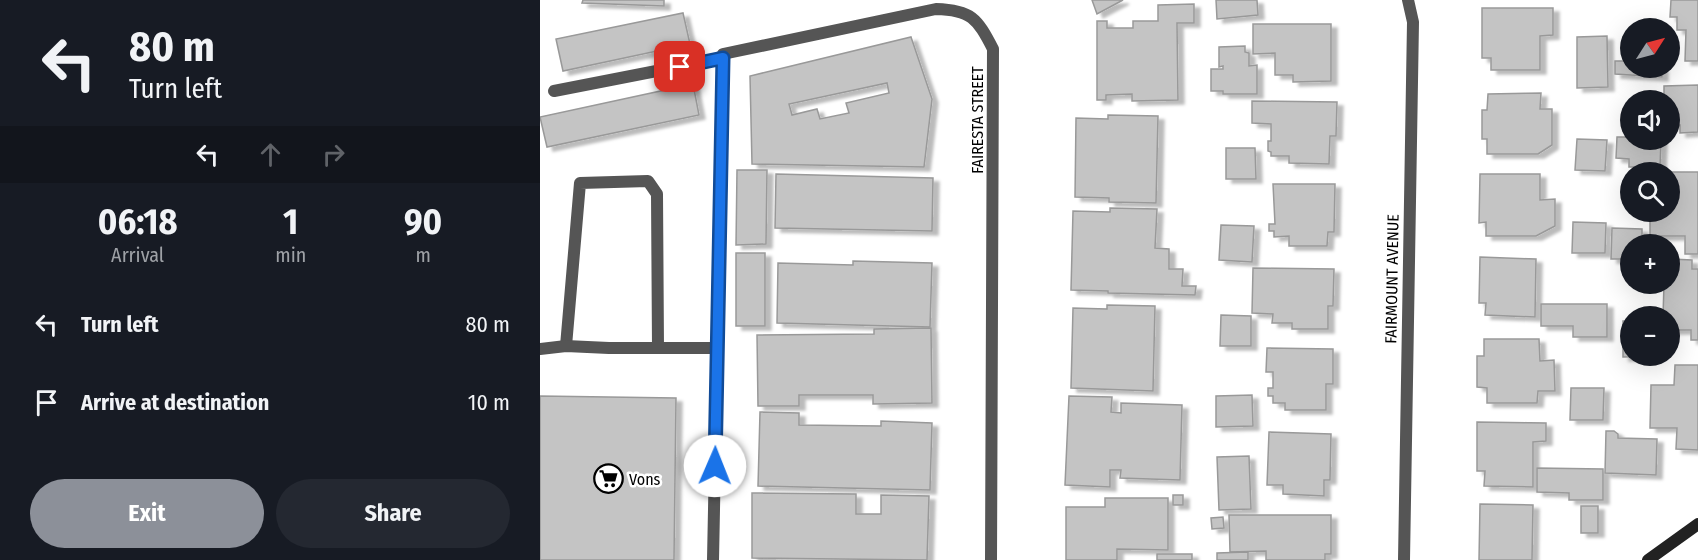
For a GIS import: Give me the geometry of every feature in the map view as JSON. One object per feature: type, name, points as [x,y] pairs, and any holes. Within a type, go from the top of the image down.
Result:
[{"type":"main road","points":[[1648,560],[1698,524]]},
{"type":"street","name":"FAIRMOUNT AVENUE","points":[[1404,560],[1413,22],[1408,0]]},
{"type":"street","name":"FAIRESTA STREET","points":[[554,91],[723,58],[723,54],[936,9],[956,10],[971,16],[984,32],[993,49],[991,560]]},
{"type":"street","points":[[713,560],[723,58]]},
{"type":"street","points":[[566,346],[580,183],[648,181],[657,194],[658,348]]},
{"type":"street","points":[[540,349],[566,346],[717,348]]},
{"type":"building","points":[[583,0],[664,0],[664,6],[582,3]]},
{"type":"building","points":[[1092,0],[1123,0],[1097,14]]},
{"type":"building","points":[[1216,0],[1257,0],[1258,15],[1217,19]]},
{"type":"building","points":[[1671,0],[1698,0],[1698,61],[1685,61],[1686,30],[1680,30],[1680,18],[1670,17]]},
{"type":"building","points":[[1194,4],[1194,23],[1177,23],[1178,100],[1132,101],[1132,94],[1106,95],[1106,100],[1097,100],[1097,21],[1107,21],[1107,28],[1133,28],[1133,21],[1158,21],[1158,5]]},
{"type":"building","points":[[1482,8],[1553,8],[1553,35],[1540,36],[1540,70],[1491,70],[1491,58],[1482,58]]},
{"type":"building","points":[[683,13],[690,44],[563,71],[556,39]]},
{"type":"building","points":[[1253,24],[1331,24],[1331,81],[1293,82],[1293,75],[1275,75],[1275,53],[1253,54]]},
{"type":"building","points":[[1607,36],[1608,87],[1577,88],[1577,37]]},
{"type":"building","points":[[911,37],[932,99],[924,167],[752,164],[750,76]],"holes":[[[887,83],[889,93],[846,103],[849,113],[820,119],[817,109],[792,115],[789,104]]]},
{"type":"building","points":[[1245,46],[1245,52],[1249,53],[1249,66],[1257,65],[1257,94],[1223,94],[1223,91],[1211,91],[1211,69],[1223,69],[1223,66],[1219,67],[1219,47]]},
{"type":"building","points":[[1615,61],[1620,61],[1620,74],[1615,74]]},
{"type":"building","points":[[693,84],[699,115],[547,147],[540,117]]},
{"type":"building","points":[[1698,85],[1698,132],[1680,133],[1680,90],[1664,90],[1664,86]]},
{"type":"building","points":[[1541,93],[1540,109],[1552,109],[1552,145],[1538,154],[1487,154],[1487,139],[1482,139],[1482,110],[1487,110],[1488,94]]},
{"type":"building","points":[[1252,101],[1337,102],[1336,136],[1330,136],[1329,164],[1289,163],[1289,156],[1271,156],[1271,152],[1268,151],[1268,141],[1271,141],[1271,124],[1252,123]]},
{"type":"building","points":[[1108,115],[1158,116],[1156,203],[1109,202],[1109,198],[1075,197],[1076,118],[1108,119]]},
{"type":"building","points":[[1617,137],[1620,137],[1620,150],[1661,150],[1660,162],[1629,162],[1629,159],[1616,158]]},
{"type":"building","points":[[1577,139],[1607,140],[1605,171],[1575,170]]},
{"type":"building","points":[[1226,148],[1255,148],[1256,179],[1226,179]]},
{"type":"building","points":[[737,170],[767,170],[766,244],[736,245]]},
{"type":"building","points":[[1680,172],[1698,172],[1698,254],[1685,254],[1685,236],[1650,234],[1650,222],[1680,222]]},
{"type":"building","points":[[776,174],[933,178],[932,231],[775,228]]},
{"type":"building","points":[[1480,174],[1540,174],[1540,200],[1555,199],[1555,226],[1536,236],[1486,236],[1486,222],[1479,223]]},
{"type":"building","points":[[1273,184],[1335,184],[1334,232],[1328,232],[1327,246],[1289,246],[1289,236],[1274,237],[1274,231],[1269,231],[1269,224],[1275,224]]},
{"type":"building","points":[[1110,208],[1157,209],[1155,248],[1169,249],[1169,269],[1183,269],[1182,286],[1196,286],[1195,295],[1071,290],[1073,211],[1110,212]]},
{"type":"building","points":[[1573,222],[1606,223],[1605,253],[1572,253]]},
{"type":"building","points":[[1221,225],[1254,226],[1252,262],[1219,260]]},
{"type":"building","points":[[1612,228],[1642,229],[1642,234],[1620,234],[1620,259],[1611,259]]},
{"type":"building","points":[[736,253],[765,253],[765,326],[736,326]]},
{"type":"building","points":[[1480,257],[1536,259],[1535,317],[1485,315],[1486,303],[1479,303]]},
{"type":"building","points":[[1680,259],[1692,260],[1692,269],[1698,269],[1698,340],[1691,340],[1691,330],[1680,330],[1680,306],[1663,306],[1664,294],[1680,294]]},
{"type":"building","points":[[853,261],[932,263],[930,327],[777,323],[778,263],[853,265]]},
{"type":"building","points":[[1253,268],[1334,269],[1333,306],[1328,306],[1328,329],[1292,329],[1292,323],[1272,323],[1273,314],[1252,313]]},
{"type":"building","points":[[1541,304],[1607,304],[1607,337],[1573,337],[1573,326],[1541,326]]},
{"type":"building","points":[[1107,305],[1155,306],[1153,391],[1071,388],[1073,308],[1107,309]]},
{"type":"building","points":[[1221,315],[1251,316],[1251,346],[1220,346]]},
{"type":"building","points":[[931,328],[932,403],[873,404],[873,395],[799,395],[799,406],[758,406],[757,335],[874,334],[874,329]]},
{"type":"building","points":[[1484,339],[1539,339],[1540,361],[1554,360],[1555,391],[1538,391],[1537,403],[1487,403],[1487,388],[1477,387],[1477,356],[1484,356]]},
{"type":"building","points":[[1267,348],[1333,349],[1333,384],[1326,384],[1326,410],[1285,410],[1285,403],[1273,403],[1273,396],[1268,396],[1268,388],[1273,388],[1273,372],[1266,372]]},
{"type":"building","points":[[1698,365],[1698,450],[1676,449],[1677,428],[1650,428],[1651,385],[1674,385],[1675,366]]},
{"type":"building","points":[[1571,388],[1604,388],[1603,420],[1570,420]]},
{"type":"building","points":[[1252,395],[1253,426],[1216,427],[1216,396]]},
{"type":"building","name":"Vons","points":[[540,396],[676,398],[674,560],[540,560]]},
{"type":"building","points":[[1069,396],[1112,397],[1111,412],[1121,413],[1121,403],[1182,405],[1180,480],[1120,478],[1121,470],[1110,470],[1110,487],[1065,485]]},
{"type":"building","points":[[760,412],[799,413],[799,425],[881,426],[881,421],[932,423],[930,490],[758,486]]},
{"type":"building","points":[[1477,422],[1546,423],[1546,441],[1533,442],[1533,487],[1484,486],[1485,471],[1477,471]]},
{"type":"building","points":[[1606,431],[1614,431],[1618,434],[1618,438],[1657,439],[1656,475],[1605,473]]},
{"type":"building","points":[[1269,432],[1331,434],[1330,480],[1324,480],[1324,496],[1283,494],[1283,485],[1267,485]]},
{"type":"building","points":[[1249,456],[1251,509],[1219,510],[1217,457]]},
{"type":"building","points":[[1537,468],[1603,469],[1603,500],[1569,500],[1569,493],[1537,492]]},
{"type":"building","points":[[752,493],[856,494],[856,514],[881,514],[881,495],[929,496],[927,560],[752,558]]},
{"type":"building","points":[[1173,495],[1183,495],[1183,505],[1173,505]]},
{"type":"building","points":[[1105,498],[1168,498],[1168,550],[1117,549],[1117,560],[1066,560],[1066,507],[1105,507]]},
{"type":"building","points":[[1480,504],[1533,505],[1532,560],[1479,560]]},
{"type":"building","points":[[1581,506],[1598,506],[1598,533],[1581,533]]},
{"type":"building","points":[[1229,515],[1331,515],[1331,554],[1325,554],[1325,560],[1266,560],[1266,551],[1230,552]]},
{"type":"building","points":[[1223,517],[1224,528],[1212,529],[1211,518]]},
{"type":"building","points":[[1248,552],[1248,560],[1217,560],[1217,553]]},
{"type":"building","points":[[1157,554],[1192,554],[1192,560],[1157,560]]},
{"type":"place","name":"Vons","points":[[608,479]]},
{"type":"route","points":[[680,67],[723,58],[715,466]]}]
